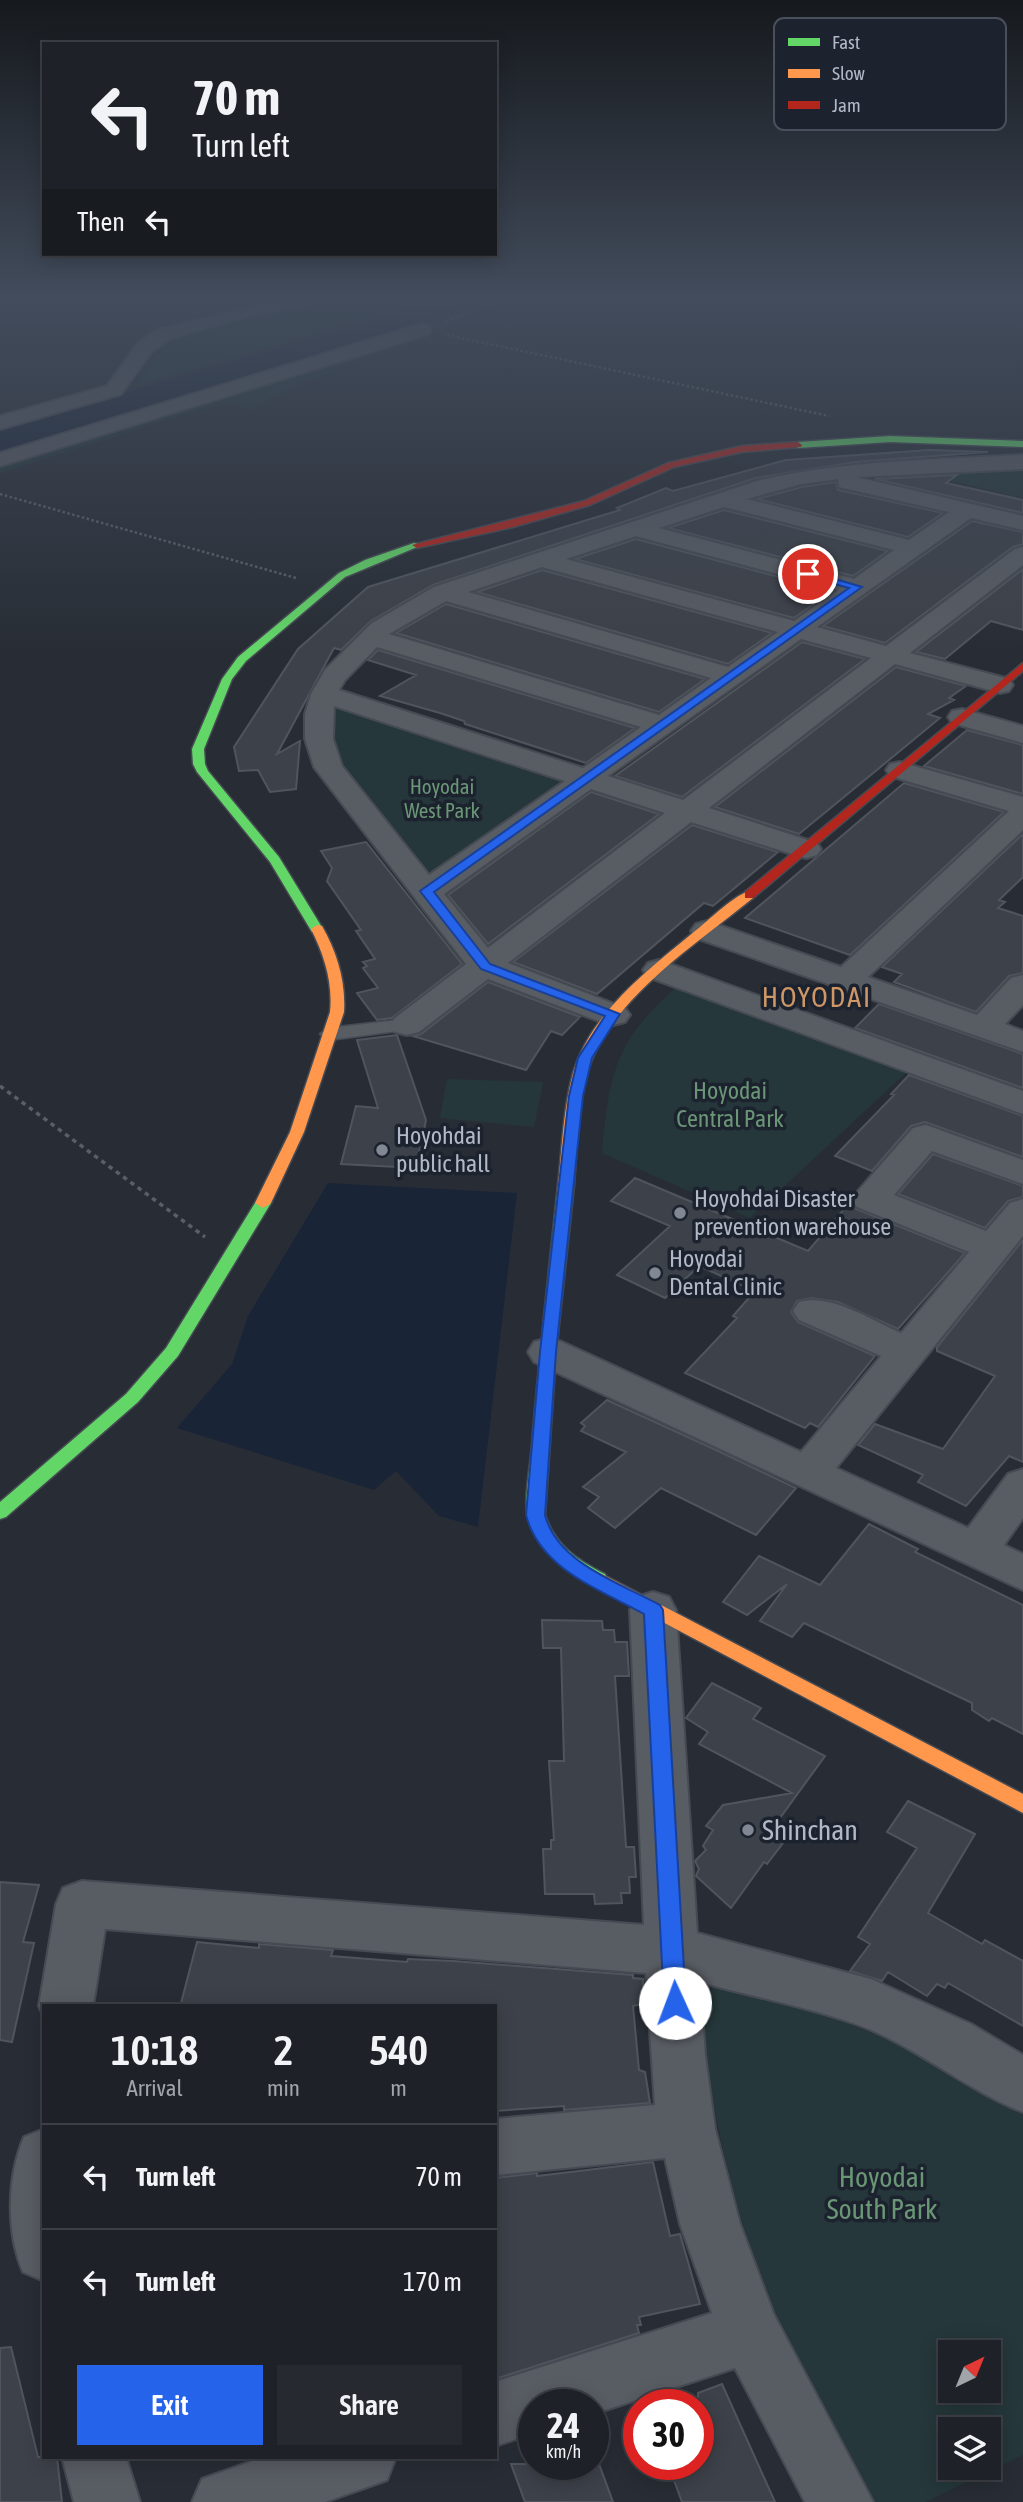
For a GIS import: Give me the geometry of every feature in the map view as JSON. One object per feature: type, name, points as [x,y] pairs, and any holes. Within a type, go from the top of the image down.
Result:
[{"type":"street","points":[[0,423],[28,415]]},
{"type":"street","points":[[0,460],[147,415]]},
{"type":"street","points":[[0,1512],[132,1398],[172,1352],[278,1179],[306,1109],[337,1011],[339,996],[333,966],[294,888],[262,844],[206,778],[199,764],[198,749],[227,679],[242,659],[342,575],[399,550],[513,524],[587,503],[648,473],[704,456],[742,449],[890,439],[1023,443]]},
{"type":"street","points":[[613,1014],[485,966],[328,767],[319,739],[319,714],[324,694],[340,668],[371,637],[394,619],[443,592],[723,500],[818,475],[904,466],[1023,462]]},
{"type":"street","points":[[818,475],[1023,523]]},
{"type":"street","points":[[723,500],[913,548]]},
{"type":"street","points":[[426,891],[967,510]]},
{"type":"street","points":[[635,529],[857,587]]},
{"type":"street","points":[[407,1025],[1023,554]]},
{"type":"street","points":[[539,559],[1000,685]]},
{"type":"street","points":[[443,592],[732,676]]},
{"type":"street","points":[[371,637],[662,725]]},
{"type":"street","points":[[1023,666],[659,970],[613,1014],[585,1058],[578,1086],[548,1352],[536,1515],[540,1533],[550,1548],[570,1564],[1023,1804]]},
{"type":"street","points":[[324,694],[806,849]]},
{"type":"street","points":[[962,718],[1023,735]]},
{"type":"street","points":[[900,770],[1023,806]]},
{"type":"street","points":[[846,980],[1023,814]]},
{"type":"street","points":[[707,931],[1023,1042]]},
{"type":"street","points":[[659,970],[1023,1103]]},
{"type":"street","points":[[983,1028],[1023,985]]},
{"type":"street","points":[[993,1247],[870,1199],[926,1136],[1023,1173]]},
{"type":"street","points":[[808,1473],[1023,1211]]},
{"type":"street","points":[[813,1311],[907,1352]]},
{"type":"street","points":[[548,1352],[1023,1573]]},
{"type":"street","points":[[976,1551],[1023,1485]]},
{"type":"street","points":[[653,1610],[677,2055],[686,2129],[710,2224],[750,2332],[840,2502]]},
{"type":"street","points":[[66,2004],[82,1904],[673,1951],[871,2004],[951,2042],[1023,2086]]},
{"type":"street","points":[[497,2147],[686,2129]]},
{"type":"street","points":[[497,2413],[750,2332]]},
{"type":"street","points":[[95,2459],[107,2502]]},
{"type":"street","points":[[225,2502],[358,2459]]},
{"type":"lane","points":[[329,1034],[407,1025]]},
{"type":"path","points":[[821,415],[841,419]]},
{"type":"path","points":[[0,494],[327,587]]},
{"type":"path","points":[[0,1086],[230,1256]]},
{"type":"green space","points":[[162,415],[183,415],[0,473],[0,463]]},
{"type":"green space","points":[[1023,467],[1023,498],[906,470]]},
{"type":"green space","name":"Hoyodai West Park","points":[[343,706],[563,777],[566,784],[439,872],[424,871],[340,765],[330,724],[331,708]]},
{"type":"green space","name":"Hoyodai Central Park","points":[[679,985],[909,1070],[750,1218],[602,1153],[608,1101],[620,1059],[641,1023]]},
{"type":"green space","points":[[447,1079],[543,1082],[534,1127],[440,1118]]},
{"type":"green space","name":"Hoyodai South Park","points":[[717,1984],[835,2018],[930,2057],[1023,2114],[1023,2455],[1001,2466],[1001,2417],[938,2417],[938,2480],[971,2480],[925,2502],[873,2502],[817,2400],[767,2294],[732,2186],[709,2076],[698,2001]]},
{"type":"water","points":[[328,1183],[517,1193],[478,1527],[439,1516],[396,1471],[374,1490],[177,1428],[232,1364],[248,1316]]},
{"type":"building","points":[[929,450],[988,452],[856,462],[756,478],[433,585],[371,621],[341,650],[334,648],[277,754],[300,741],[296,789],[270,792],[258,770],[239,771],[234,747],[298,649],[368,587],[620,510],[617,508],[666,488],[673,491],[786,460]]},
{"type":"building","points":[[957,475],[946,483],[1023,500],[1023,513],[875,479]]},
{"type":"building","points":[[836,482],[838,490],[943,513],[908,537],[757,499],[802,487]]},
{"type":"building","points":[[724,510],[888,551],[853,576],[668,528]]},
{"type":"building","points":[[972,521],[1023,532],[1023,544],[1013,547],[885,643],[823,626]]},
{"type":"building","points":[[636,539],[832,591],[794,618],[575,559]]},
{"type":"building","points":[[1023,569],[1023,630],[991,621],[945,659],[916,652]]},
{"type":"building","points":[[542,570],[772,633],[728,664],[477,592]]},
{"type":"building","points":[[446,604],[705,679],[659,712],[396,633]]},
{"type":"building","points":[[802,642],[865,659],[682,797],[615,776]]},
{"type":"building","points":[[378,650],[635,728],[586,763],[465,724],[464,721],[440,713],[380,696],[416,675],[368,660]]},
{"type":"building","points":[[896,667],[966,686],[949,698],[954,700],[928,714],[940,718],[799,834],[715,807]]},
{"type":"building","points":[[967,730],[1023,745],[1023,794],[924,766]]},
{"type":"building","points":[[904,783],[1004,812],[850,955],[745,918]]},
{"type":"building","points":[[591,792],[659,814],[488,944],[448,895]]},
{"type":"building","points":[[692,825],[778,852],[713,906],[704,903],[597,994],[513,962]]},
{"type":"building","points":[[1023,834],[1023,877],[999,900],[1005,902],[998,908],[1023,916],[1023,973],[1009,976],[976,1012],[894,982],[902,974],[882,967]]},
{"type":"building","points":[[366,842],[462,964],[392,1018],[377,1020],[357,993],[378,988],[363,968],[367,966],[363,962],[375,959],[356,931],[361,930],[327,881],[332,868],[321,851]]},
{"type":"building","points":[[488,982],[580,1017],[562,1035],[551,1031],[526,1070],[413,1036],[421,1034]]},
{"type":"building","points":[[879,1004],[1023,1054],[1023,1088],[855,1028]]},
{"type":"building","points":[[397,1035],[426,1120],[416,1168],[341,1164],[356,1106],[378,1108],[357,1040]]},
{"type":"building","points":[[909,1075],[1023,1116],[1023,1157],[925,1122],[911,1126],[872,1171],[835,1156],[894,1095],[891,1094]]},
{"type":"building","points":[[933,1154],[1023,1186],[1023,1197],[1008,1201],[985,1228],[898,1194]]},
{"type":"building","points":[[635,1178],[808,1251],[850,1202],[856,1209],[965,1253],[898,1329],[838,1302],[812,1298],[797,1301],[791,1312],[798,1322],[875,1356],[818,1427],[810,1423],[805,1428],[685,1373],[737,1318],[733,1316],[755,1291],[699,1266],[665,1298],[617,1275],[670,1226],[611,1201]]},
{"type":"building","points":[[1023,1240],[1023,1462],[1009,1456],[966,1506],[918,1482],[923,1475],[858,1445],[875,1424],[943,1449],[995,1376],[937,1351],[937,1347]]},
{"type":"building","points":[[607,1400],[796,1488],[756,1535],[661,1488],[615,1528],[588,1508],[599,1497],[583,1487],[626,1452],[581,1431],[585,1426],[581,1423]]},
{"type":"building","points":[[869,1524],[918,1549],[915,1552],[1023,1605],[1023,1734],[992,1718],[989,1721],[972,1710],[972,1703],[804,1623],[792,1637],[760,1621],[787,1584],[747,1615],[723,1602],[759,1556],[820,1585]]},
{"type":"building","points":[[542,1620],[602,1621],[603,1630],[614,1630],[615,1642],[627,1642],[629,1676],[615,1676],[626,1847],[634,1847],[636,1877],[629,1877],[630,1893],[621,1893],[622,1903],[595,1904],[594,1894],[545,1894],[543,1849],[551,1849],[551,1840],[554,1840],[549,1761],[564,1761],[561,1648],[543,1648]]},
{"type":"building","points":[[712,1683],[761,1708],[753,1719],[825,1756],[775,1825],[790,1834],[767,1864],[764,1862],[731,1908],[696,1876],[699,1869],[695,1861],[706,1850],[703,1846],[713,1830],[706,1826],[723,1805],[792,1793],[699,1744],[708,1732],[686,1718]]},
{"type":"building","points":[[908,1801],[975,1834],[928,1913],[982,1944],[985,1940],[1023,1961],[1023,2026],[948,1983],[945,1988],[937,1984],[927,1996],[888,1972],[882,1981],[850,1971],[870,1944],[858,1937],[917,1848],[887,1832]]},
{"type":"building","points":[[0,1882],[39,1885],[23,1942],[34,1943],[12,2042],[0,2040]]},
{"type":"building","points":[[197,1942],[259,1948],[259,1944],[333,1950],[331,1956],[407,1962],[408,1959],[453,1961],[633,1975],[633,1978],[643,1979],[643,2004],[633,2006],[639,2070],[645,2072],[650,2103],[564,2110],[564,2106],[497,2111],[497,2004],[181,2003]]},
{"type":"building","points":[[653,2162],[670,2236],[680,2234],[700,2304],[639,2317],[639,2333],[497,2378],[497,2178],[537,2173],[537,2176]]},
{"type":"building","points":[[11,2347],[38,2457],[57,2459],[62,2502],[0,2502],[0,2348]]},
{"type":"building","points":[[722,2384],[775,2502],[682,2502],[674,2480],[714,2480],[714,2389],[709,2389]]},
{"type":"building","points":[[511,2464],[518,2464],[518,2480],[605,2480],[613,2502],[525,2502]]},
{"type":"waterway","points":[[0,440],[86,415]]},
{"type":"traffic: fast","points":[[798,445],[890,439],[1023,444]]},
{"type":"traffic: fast","points":[[317,929],[275,860],[203,772],[199,764],[198,749],[227,679],[242,659],[342,575],[368,562],[417,545]]},
{"type":"traffic: fast","points":[[566,1185],[548,1352],[536,1515],[552,1546],[577,1567],[598,1579]]},
{"type":"traffic: fast","points":[[0,1512],[132,1398],[172,1352],[263,1203]]},
{"type":"traffic: slow","points":[[566,1185],[577,1088],[586,1057],[598,1035],[614,1013],[658,969],[749,895]]},
{"type":"traffic: slow","points":[[263,1203],[297,1132],[337,1012],[333,969],[317,929]]},
{"type":"traffic: slow","points":[[598,1579],[1023,1804]]},
{"type":"traffic: jam","points":[[417,545],[513,524],[587,503],[671,465],[742,449],[798,445]]},
{"type":"traffic: jam","points":[[749,895],[1023,666]]},
{"type":"place","name":"Hoyohdai public hall","points":[[382,1150]]},
{"type":"place","name":"Hoyohdai Disaster prevention warehouse","points":[[680,1213]]},
{"type":"place","name":"Hoyodai Dental Clinic","points":[[655,1273]]},
{"type":"place","name":"Shinchan","points":[[748,1830]]},
{"type":"district","name":"HOYODAI","points":[[817,997]]},
{"type":"route","points":[[675,2003],[653,1610],[570,1564],[550,1548],[540,1533],[536,1515],[548,1352],[569,1141],[579,1077],[585,1058],[595,1038],[613,1014],[485,966],[426,891],[857,587],[808,574]]}]
